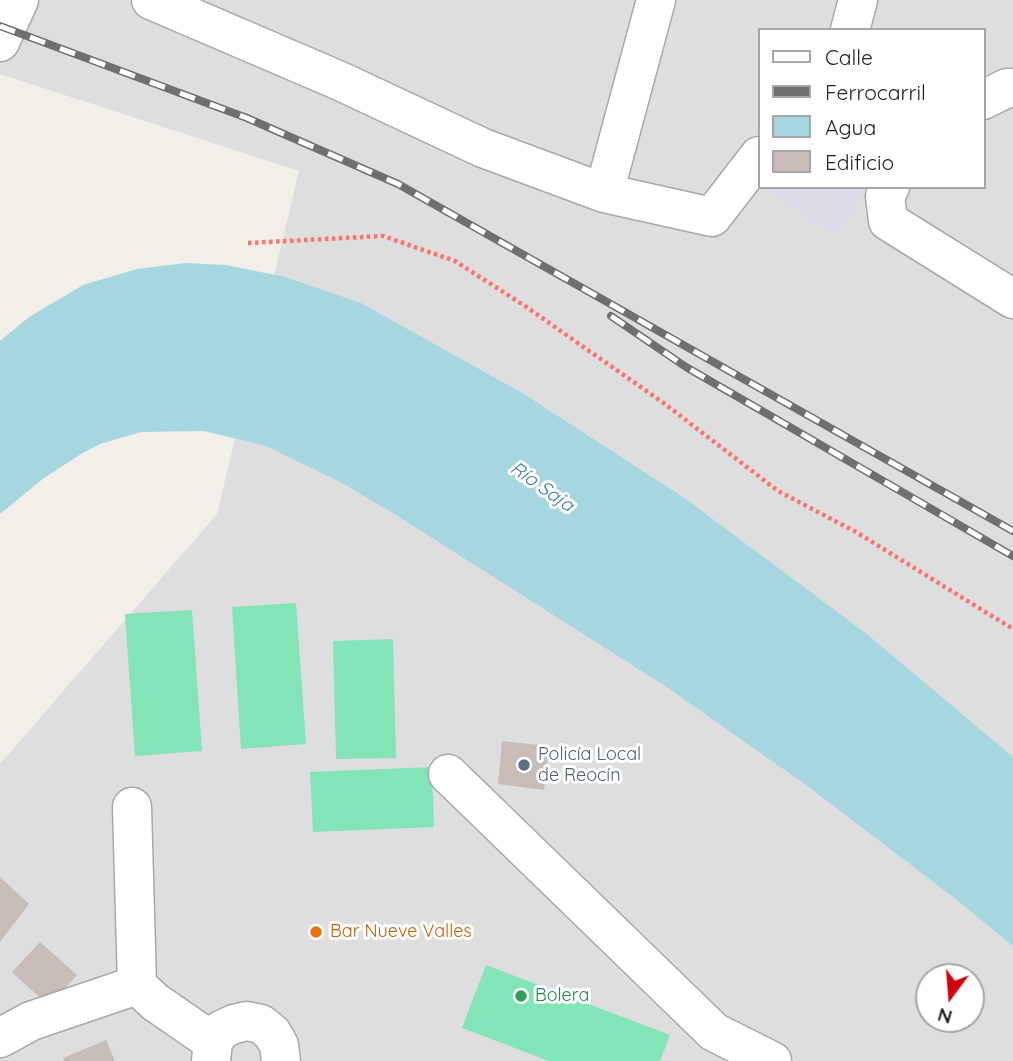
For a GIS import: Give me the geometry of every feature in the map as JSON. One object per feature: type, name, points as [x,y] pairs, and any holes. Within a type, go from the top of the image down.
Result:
[{"type":"street","points":[[0,42],[19,0]]},
{"type":"street","points":[[151,0],[340,81],[483,148],[604,193],[712,217],[758,157]]},
{"type":"street","points":[[604,193],[656,0]]},
{"type":"street","points":[[851,28],[858,0]]},
{"type":"street","points":[[985,99],[1007,88],[1013,88]]},
{"type":"street","points":[[889,204],[1013,299]]},
{"type":"street","points":[[448,774],[710,1046],[772,1061]]},
{"type":"street","points":[[132,807],[137,985],[212,1051],[222,1031],[234,1024],[247,1021],[261,1024],[272,1033],[279,1045],[281,1061]]},
{"type":"street","points":[[0,1038],[31,1021],[137,985]]},
{"type":"path","points":[[248,243],[383,236],[455,261],[525,306],[665,404],[778,491],[856,532],[1013,629]]},
{"type":"shaded area","points":[[0,0],[1013,0],[1013,1061],[0,1061],[0,764],[217,514],[299,171],[0,74]]},
{"type":"shaded area","points":[[764,189],[865,189],[838,236]]},
{"type":"green space","points":[[296,603],[306,744],[241,749],[232,607]]},
{"type":"green space","points":[[192,610],[202,751],[135,756],[125,614]]},
{"type":"green space","points":[[393,639],[396,758],[336,759],[333,641]]},
{"type":"green space","points":[[432,767],[434,827],[313,832],[310,772]]},
{"type":"green space","name":"Bolera","points":[[486,965],[670,1035],[660,1061],[549,1061],[462,1028]]},
{"type":"water","name":"Río Saja","points":[[186,263],[226,265],[285,277],[361,303],[524,394],[686,499],[868,635],[1013,757],[1013,946],[806,785],[665,686],[396,515],[342,483],[266,446],[204,431],[141,432],[100,444],[81,454],[44,478],[0,514],[0,341],[29,317],[83,285],[137,269]]},
{"type":"building","name":"Policía Local de Reocín","points":[[502,741],[549,746],[544,790],[498,784]]},
{"type":"building","points":[[0,877],[29,904],[0,942]]},
{"type":"building","points":[[40,942],[77,975],[49,1006],[12,972]]},
{"type":"building","points":[[106,1040],[115,1061],[64,1061],[63,1058]]},
{"type":"railway","points":[[0,26],[247,118],[398,184],[1013,531]]},
{"type":"railway","points":[[611,316],[686,367],[1013,556]]},
{"type":"place","name":"Policía Local de Reocín","points":[[524,765]]},
{"type":"place","name":"Bar Nueve Valles","points":[[316,932]]},
{"type":"place","name":"Bolera","points":[[521,996]]}]
